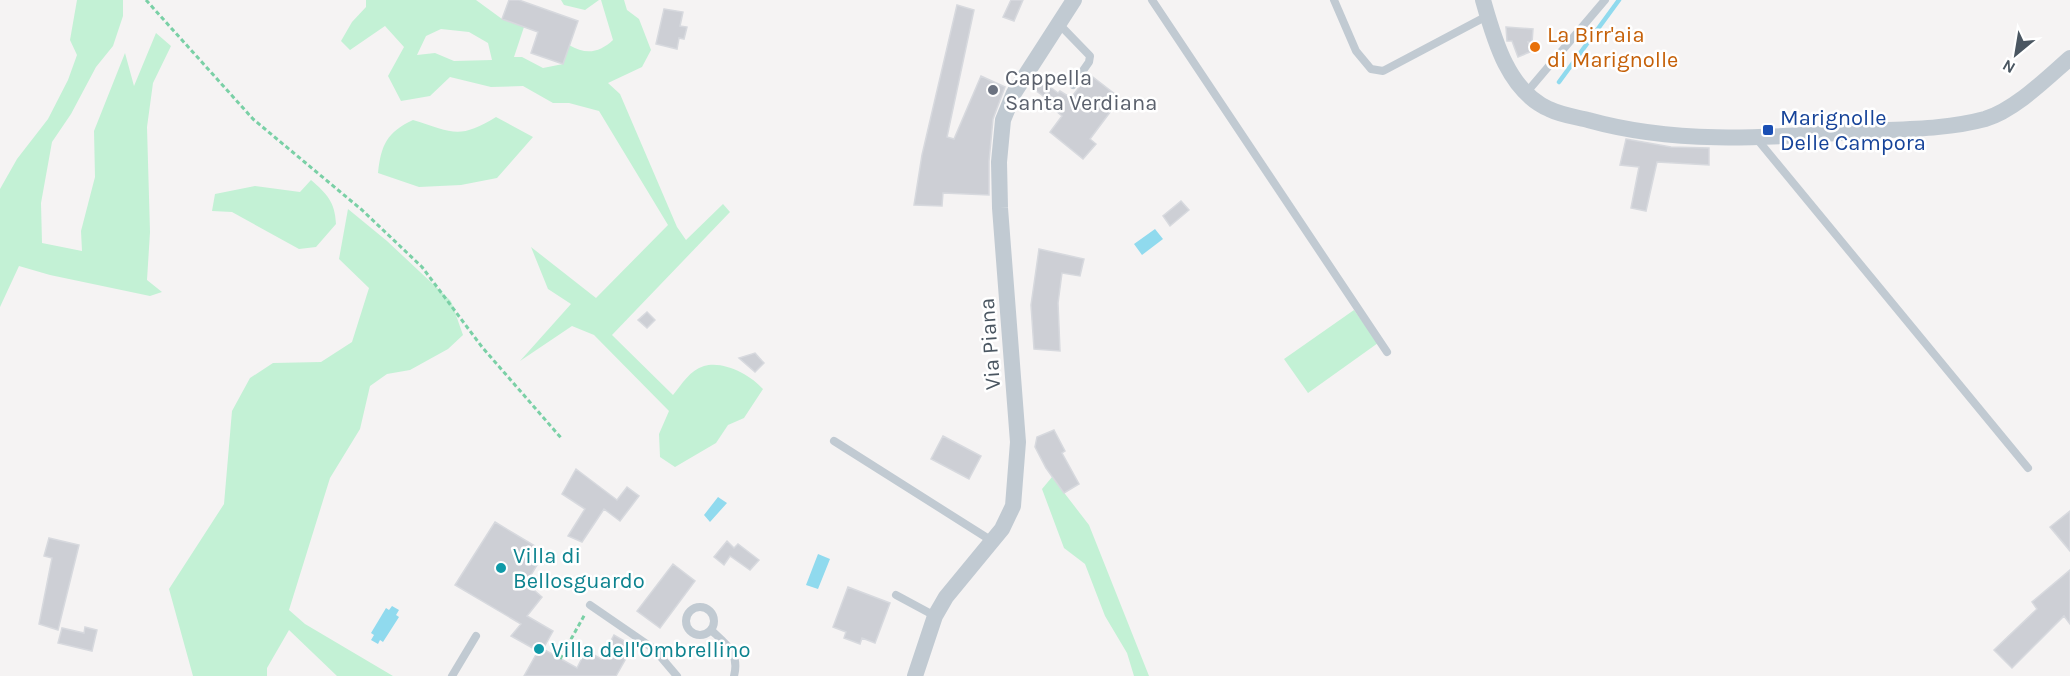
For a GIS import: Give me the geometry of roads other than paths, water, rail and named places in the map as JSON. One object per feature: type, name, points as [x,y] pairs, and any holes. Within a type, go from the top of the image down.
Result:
[{"type":"street","name":"Via Piana","points":[[915,676],[935,616],[946,597],[1002,529],[1013,506],[1018,442],[999,208],[999,162],[1003,120],[1014,93],[1074,0]]},
{"type":"street","points":[[1485,8],[1504,63],[1527,92],[1549,109],[1660,135],[1757,139],[1947,126],[1987,118],[2029,93],[2070,58]]},
{"type":"lane","points":[[1152,0],[1387,352]]},
{"type":"lane","points":[[1334,0],[1356,51],[1371,69],[1383,71],[1485,8]]},
{"type":"lane","points":[[1527,92],[1605,0]]},
{"type":"lane","points":[[1059,24],[1090,56],[1089,62],[1073,85]]},
{"type":"lane","points":[[1757,139],[2028,468]]},
{"type":"lane","points":[[834,441],[992,541]]},
{"type":"lane","points":[[896,595],[935,616]]},
{"type":"lane","points":[[590,605],[654,649],[677,676]]},
{"type":"lane","points":[[711,630],[727,643],[735,656],[734,676]]},
{"type":"lane","points":[[452,676],[476,636]]},
{"type":"water","points":[[1155,229],[1163,239],[1142,255],[1134,244]]},
{"type":"water","points":[[718,497],[727,503],[710,522],[704,515]]},
{"type":"water","points":[[818,554],[830,559],[818,589],[806,585]]},
{"type":"water","points":[[392,606],[399,610],[396,615],[399,617],[383,642],[380,640],[378,644],[371,640],[374,635],[371,633],[386,608],[389,610]]},
{"type":"waterway","points":[[1559,82],[1619,0]]},
{"type":"place","name":"La Birr'aia di Marignolle","points":[[1535,47]]},
{"type":"place","name":"Cappella Santa Verdiana","points":[[993,90]]},
{"type":"place","name":"Marignolle Delle Campora","points":[[1768,130]]},
{"type":"place","name":"Villa di Bellosguardo","points":[[501,568]]},
{"type":"place","name":"Villa dell'Ombrellino","points":[[539,649]]}]
